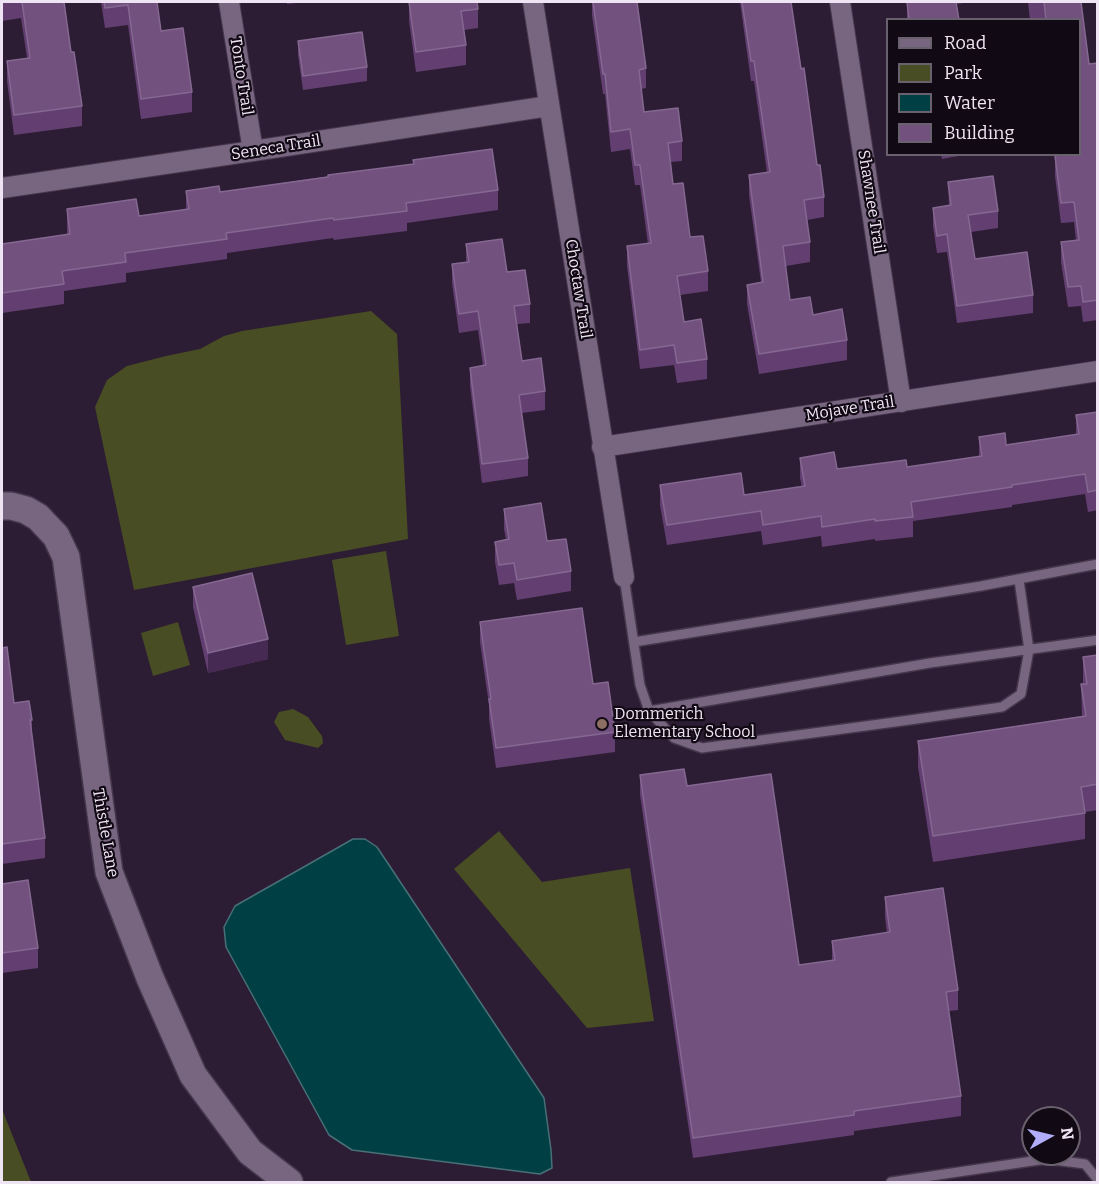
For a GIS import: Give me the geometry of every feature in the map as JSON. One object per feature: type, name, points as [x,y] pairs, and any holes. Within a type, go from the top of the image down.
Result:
[{"type":"street","name":"Tonto Trail","points":[[230,2],[253,152]]},
{"type":"street","name":"Choctaw Trail","points":[[533,2],[624,577]]},
{"type":"street","name":"Shawnee Trail","points":[[840,2],[901,402]]},
{"type":"street","name":"Seneca Trail","points":[[2,188],[549,106]]},
{"type":"street","name":"Mojave Trail","points":[[602,447],[1098,371]]},
{"type":"street","name":"Thistle Lane","points":[[2,507],[11,506],[26,510],[38,517],[56,536],[66,557],[109,872],[150,978],[193,1075],[250,1152],[289,1182]]},
{"type":"lane","points":[[634,642],[1019,580],[1098,564]]},
{"type":"lane","points":[[624,577],[640,685],[649,711],[674,738],[702,748],[1002,707],[1021,694],[1029,650],[1019,580]]},
{"type":"lane","points":[[649,711],[930,663],[1098,640]]},
{"type":"lane","points":[[891,1182],[1046,1159],[1085,1164],[1098,1180]]},
{"type":"green space","points":[[371,311],[397,334],[408,539],[134,590],[95,407],[107,380],[127,366],[200,349],[224,336],[242,331]]},
{"type":"green space","points":[[386,551],[399,636],[346,645],[332,560]]},
{"type":"green space","points":[[178,622],[190,665],[153,676],[141,633]]},
{"type":"green space","points":[[293,709],[308,717],[322,736],[323,743],[318,748],[285,740],[274,722],[279,712]]},
{"type":"green space","points":[[499,831],[542,882],[630,868],[654,1021],[587,1028],[454,869]]},
{"type":"green space","points":[[2,1109],[31,1182],[2,1182]]},
{"type":"water","points":[[353,839],[365,839],[377,847],[544,1098],[552,1168],[540,1174],[352,1150],[329,1135],[226,947],[224,927],[235,906]]},
{"type":"building","points":[[22,2],[64,2],[82,106],[14,115],[7,61],[30,58]]},
{"type":"building","points":[[104,2],[157,2],[161,31],[183,28],[192,92],[141,99],[128,5],[105,8]]},
{"type":"building","points":[[409,2],[477,2],[478,9],[461,11],[466,45],[416,52]]},
{"type":"building","points":[[593,2],[637,2],[646,68],[639,70],[644,112],[678,108],[682,141],[668,143],[673,184],[683,183],[690,237],[703,236],[708,271],[677,276],[684,322],[701,319],[707,359],[677,363],[674,345],[640,350],[627,246],[651,243],[640,165],[635,165],[630,129],[611,132],[605,74],[603,74]]},
{"type":"building","points":[[742,2],[791,2],[801,69],[804,68],[817,165],[820,165],[824,197],[804,200],[810,242],[783,246],[790,300],[810,297],[813,315],[842,309],[847,340],[759,354],[747,285],[763,282],[749,175],[770,172],[754,61],[751,61]]},
{"type":"building","points":[[907,2],[956,2],[959,18],[909,18]]},
{"type":"building","points":[[1044,2],[1081,2],[1089,64],[1098,63],[1098,300],[1083,302],[1081,286],[1068,287],[1061,242],[1079,240],[1074,202],[1061,203],[1055,156],[1081,156],[1081,18],[1046,18]]},
{"type":"building","points":[[362,32],[367,67],[303,76],[298,41]]},
{"type":"building","points":[[492,149],[498,190],[406,203],[407,211],[334,220],[333,218],[226,233],[227,239],[125,253],[126,262],[62,271],[64,284],[2,293],[2,244],[70,234],[67,209],[136,199],[139,216],[189,209],[186,191],[219,186],[220,192],[414,164],[413,160]]},
{"type":"building","points":[[993,176],[998,211],[968,215],[975,259],[1027,252],[1033,295],[957,306],[947,234],[937,236],[933,208],[951,205],[948,182]]},
{"type":"building","points":[[502,239],[507,272],[525,270],[530,304],[514,306],[522,361],[541,358],[545,391],[519,395],[528,458],[482,464],[470,368],[486,365],[478,311],[459,314],[452,264],[469,262],[466,244]]},
{"type":"building","points":[[1098,412],[1098,490],[1088,492],[1085,474],[911,502],[913,517],[875,521],[875,519],[822,527],[821,516],[763,525],[761,511],[667,525],[660,485],[741,473],[744,495],[805,486],[800,458],[834,452],[837,469],[906,460],[907,467],[982,456],[979,437],[1005,433],[1006,445],[1079,434],[1076,415]]},
{"type":"building","points":[[541,503],[547,541],[566,539],[571,571],[517,580],[514,563],[499,565],[495,542],[509,539],[504,509]]},
{"type":"building","points":[[252,573],[268,639],[208,653],[193,587]]},
{"type":"building","points":[[582,608],[593,684],[608,682],[615,732],[496,748],[480,622]]},
{"type":"building","points":[[7,647],[14,703],[29,701],[45,838],[2,844],[2,648]]},
{"type":"building","points":[[1098,655],[1098,784],[1081,787],[1085,813],[933,836],[918,741],[1086,716],[1081,684],[1087,684],[1083,657]]},
{"type":"building","name":"Dommerich Elementary School","points":[[684,769],[687,786],[771,774],[799,965],[835,960],[832,941],[890,932],[885,897],[943,888],[958,990],[946,992],[961,1096],[854,1111],[854,1115],[693,1138],[640,775]]},
{"type":"building","points":[[28,880],[38,948],[2,953],[2,884]]},
{"type":"place","name":"Dommerich Elementary School","points":[[602,724]]}]
